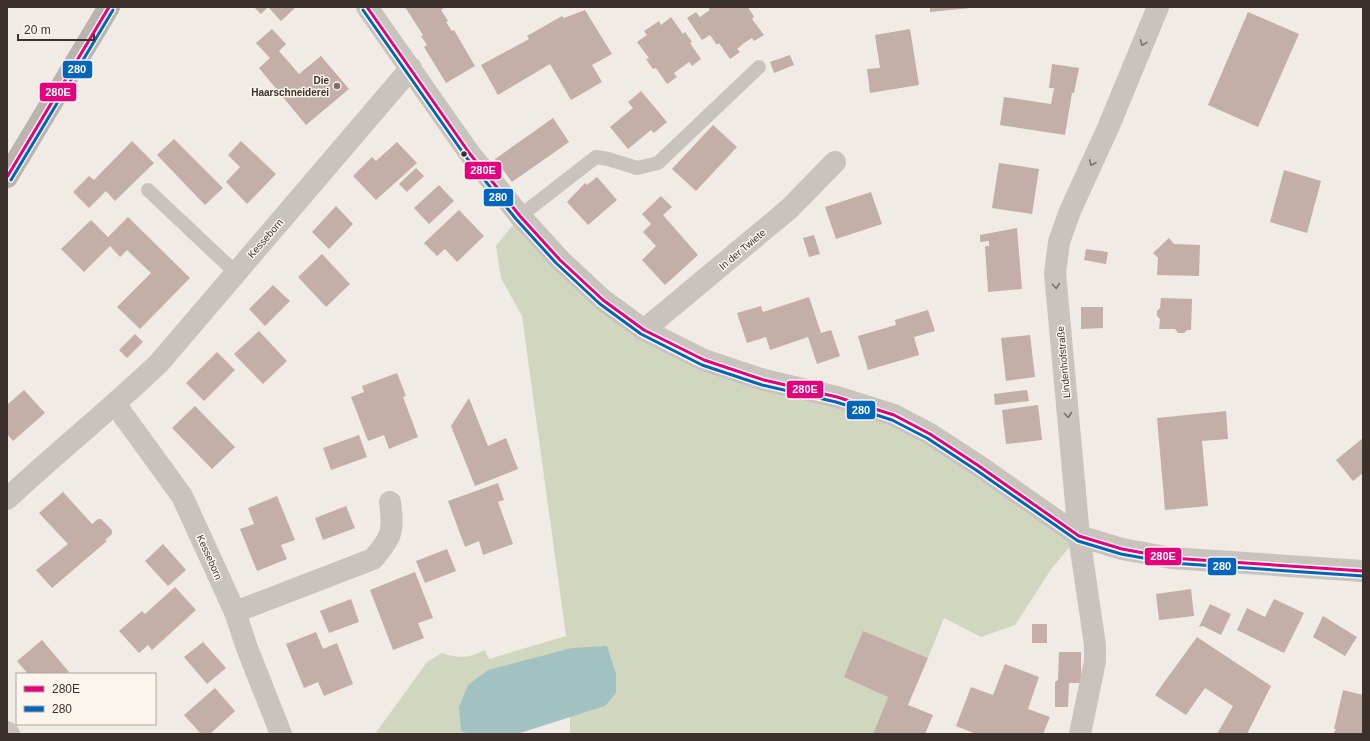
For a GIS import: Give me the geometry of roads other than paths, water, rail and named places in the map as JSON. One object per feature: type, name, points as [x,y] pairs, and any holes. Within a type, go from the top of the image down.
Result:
[{"type":"main road","points":[[7,177],[109,7]]},
{"type":"street","points":[[367,7],[470,154],[520,216],[560,260],[603,300],[644,330],[704,360],[764,380],[837,397],[894,415],[930,434],[979,466],[1079,536],[1122,549],[1171,558],[1363,571]]},
{"type":"street","name":"Lindenhofstraße","points":[[1080,734],[1095,661],[1095,645],[1079,536],[1055,274],[1057,254],[1059,242],[1070,211],[1108,128],[1158,7]]},
{"type":"street","name":"Kesseborn","points":[[7,499],[63,447],[115,404],[159,363],[235,272],[411,68]]},
{"type":"street","name":"In der Twiete","points":[[644,330],[789,209],[835,162]]},
{"type":"street","name":"Kesseborn","points":[[115,404],[182,496],[235,612],[246,648],[281,734]]},
{"type":"street","points":[[235,612],[373,559],[385,545],[393,525],[390,502]]},
{"type":"lane","points":[[520,216],[596,157],[608,159],[636,168],[658,163],[759,67]]},
{"type":"lane","points":[[148,190],[235,272]]},
{"type":"water","points":[[607,646],[616,674],[616,693],[605,706],[517,734],[470,734],[461,731],[459,707],[468,685],[488,670],[572,648]]},
{"type":"place","name":"Die Haarschneiderei","points":[[337,86]]}]
